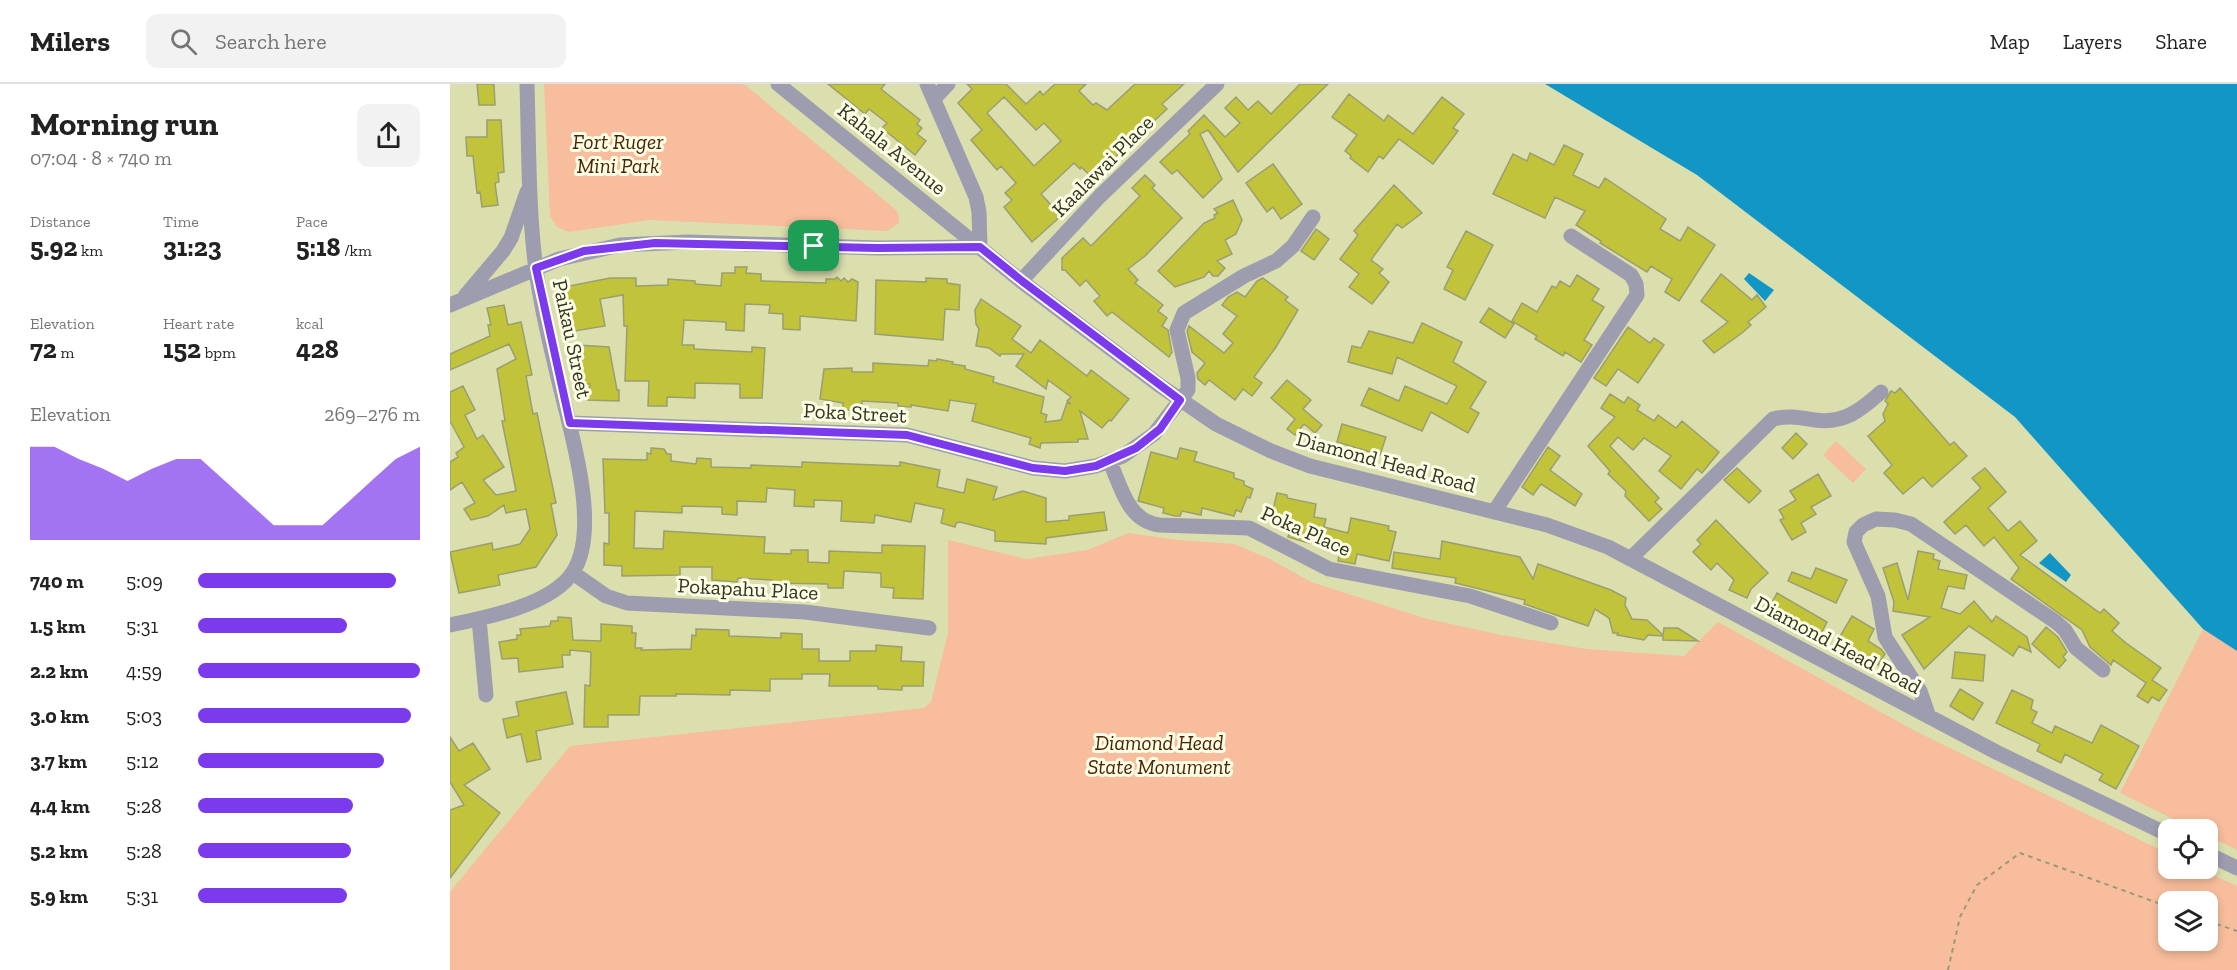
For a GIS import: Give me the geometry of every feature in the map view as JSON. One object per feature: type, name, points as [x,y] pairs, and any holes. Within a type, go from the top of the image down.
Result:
[{"type":"street","name":"Paikau Street","points":[[527,84],[530,183],[536,268],[570,423],[585,513],[583,543],[573,573]]},
{"type":"street","name":"Kahala Avenue","points":[[778,84],[980,247]]},
{"type":"street","points":[[456,302],[536,268],[584,251],[655,243],[877,248],[980,247],[976,197],[927,84]]},
{"type":"street","points":[[934,99],[948,84]]},
{"type":"street","name":"Kaalawai Place","points":[[1022,281],[1100,196],[1216,84]]},
{"type":"street","points":[[456,302],[503,251],[511,238],[530,183]]},
{"type":"street","points":[[1180,400],[1188,390],[1189,383],[1177,330],[1180,318],[1188,310],[1285,254],[1313,217]]},
{"type":"street","points":[[1494,512],[1637,295],[1636,284],[1630,275],[1570,236]]},
{"type":"street","name":"Diamond Head Road","points":[[980,247],[1180,400],[1234,434],[1290,459],[1331,472],[1568,532],[1630,559],[1998,753],[2158,831]]},
{"type":"street","points":[[1630,559],[1773,419],[1785,416],[1820,421],[1841,420],[1857,413],[1881,392]]},
{"type":"street","name":"Poka Street","points":[[570,423],[907,435],[1049,470],[1081,469],[1110,462],[1136,448],[1154,435],[1180,400]]},
{"type":"street","name":"Poka Place","points":[[1110,462],[1131,509],[1146,522],[1159,525],[1249,528],[1329,568],[1470,596],[1551,623]]},
{"type":"street","points":[[1929,717],[1920,691],[1885,637],[1878,596],[1854,542],[1856,532],[1863,525],[1876,519],[1911,524],[2056,622],[2065,630],[2076,648],[2103,670]]},
{"type":"street","points":[[450,624],[478,620],[541,597],[573,573]]},
{"type":"street","name":"Pokapahu Place","points":[[573,573],[606,596],[627,603],[805,612],[929,628]]},
{"type":"street","points":[[478,620],[486,695]]},
{"type":"street","points":[[2218,859],[2237,868]]},
{"type":"path","points":[[1948,970],[1960,917],[1977,885],[2019,853],[2158,903]]},
{"type":"path","points":[[2218,924],[2237,931]]},
{"type":"green space","name":"Fort Ruger Mini Park","points":[[544,84],[744,84],[895,209],[899,223],[887,231],[650,220],[569,232],[557,227],[550,216]]},
{"type":"green space","points":[[1836,441],[1866,469],[1853,483],[1823,455]]},
{"type":"green space","name":"Diamond Head State Monument","points":[[1128,533],[1234,544],[1270,559],[1311,582],[1424,618],[1501,635],[1587,649],[1684,656],[1718,622],[1917,732],[2158,849],[2158,879],[2218,877],[2237,886],[2237,970],[450,970],[450,892],[570,746],[924,708],[931,702],[948,633],[948,540],[1026,559],[1088,550]]},
{"type":"green space","points":[[2203,629],[2237,651],[2237,850],[2218,841],[2218,819],[2173,819],[2120,793]]},
{"type":"water","points":[[1545,84],[2237,84],[2237,651],[2203,629],[2015,417],[1697,175]]},
{"type":"water","points":[[1749,273],[1774,290],[1765,301],[1744,279]]},
{"type":"water","points":[[2050,553],[2071,575],[2066,582],[2039,563]]},
{"type":"building","points":[[477,84],[494,84],[495,105],[479,105]]},
{"type":"building","points":[[828,84],[885,84],[881,89],[920,120],[917,124],[922,128],[917,134],[926,141],[915,155],[882,128],[887,123],[869,109],[865,114]]},
{"type":"building","points":[[967,84],[1006,84],[1026,104],[1040,91],[1043,95],[1055,84],[1086,84],[1079,91],[1093,105],[1096,103],[1107,110],[1135,84],[1184,84],[1162,104],[1167,109],[1109,163],[1111,165],[1095,180],[1074,163],[1041,194],[1061,216],[1032,242],[1004,207],[1012,200],[1005,193],[1016,183],[1001,166],[997,170],[971,140],[982,130],[958,103],[972,89]],"holes":[[[1004,97],[1036,130],[1044,123],[1061,141],[1034,166],[987,113]]]},
{"type":"building","points":[[1300,84],[1328,84],[1238,172],[1208,130],[1200,134],[1222,179],[1203,198],[1177,170],[1172,174],[1160,162],[1190,134],[1188,131],[1204,115],[1225,137],[1240,123],[1225,108],[1236,97],[1248,110],[1258,101],[1271,114]]},
{"type":"building","points":[[1349,94],[1384,121],[1388,115],[1413,134],[1442,97],[1464,114],[1453,128],[1458,131],[1433,164],[1399,139],[1383,159],[1379,156],[1368,172],[1345,151],[1357,135],[1332,117]]},
{"type":"building","points":[[487,120],[501,120],[504,172],[498,173],[499,182],[495,183],[498,205],[482,207],[480,192],[477,193],[473,156],[467,156],[466,137],[487,137]]},
{"type":"building","points":[[1564,145],[1583,154],[1573,175],[1599,188],[1605,178],[1666,219],[1660,229],[1680,241],[1688,227],[1715,245],[1679,301],[1665,292],[1672,279],[1651,266],[1647,272],[1576,225],[1585,211],[1555,197],[1545,218],[1493,194],[1513,154],[1527,161],[1530,153],[1554,165]]},
{"type":"building","points":[[1273,164],[1302,204],[1281,219],[1273,207],[1267,212],[1246,183]]},
{"type":"building","points":[[1145,175],[1155,185],[1152,188],[1182,218],[1145,256],[1128,269],[1138,280],[1135,283],[1163,305],[1158,311],[1167,318],[1162,326],[1168,330],[1172,352],[1169,357],[1112,312],[1107,316],[1094,301],[1100,296],[1086,280],[1080,286],[1065,270],[1062,270],[1062,258],[1083,238],[1091,246],[1140,196],[1132,188]]},
{"type":"building","points":[[1394,185],[1422,213],[1402,228],[1397,224],[1371,260],[1383,269],[1379,273],[1389,282],[1372,304],[1349,287],[1359,274],[1340,259],[1358,235],[1354,231]]},
{"type":"building","points":[[1233,200],[1242,220],[1236,234],[1225,240],[1232,254],[1217,261],[1225,268],[1218,276],[1213,276],[1209,271],[1204,277],[1175,287],[1158,271],[1204,223],[1215,218],[1214,215],[1218,213],[1214,209]]},
{"type":"building","points":[[1316,229],[1329,239],[1314,260],[1301,251]]},
{"type":"building","points":[[1466,231],[1493,245],[1465,300],[1444,289],[1453,270],[1447,267]]},
{"type":"building","points":[[735,267],[747,267],[746,273],[761,274],[761,281],[826,283],[826,279],[837,277],[841,281],[844,278],[848,282],[852,279],[858,282],[856,321],[800,316],[800,330],[783,329],[783,314],[769,313],[770,305],[745,304],[744,331],[726,330],[726,322],[684,320],[682,345],[694,345],[694,349],[752,352],[752,347],[765,348],[762,398],[740,398],[740,384],[695,383],[695,398],[667,397],[667,406],[648,406],[649,381],[625,381],[627,326],[624,326],[623,295],[600,299],[605,326],[575,331],[570,307],[561,309],[559,293],[565,292],[564,287],[610,278],[636,278],[636,286],[668,285],[668,279],[721,286],[722,273],[735,273]]},
{"type":"building","points":[[1721,274],[1752,300],[1757,295],[1766,307],[1748,322],[1751,325],[1742,333],[1714,353],[1703,341],[1728,322],[1701,301]]},
{"type":"building","points":[[1577,275],[1599,289],[1592,300],[1604,307],[1584,340],[1592,345],[1581,362],[1565,352],[1563,356],[1535,339],[1537,336],[1512,321],[1522,303],[1537,312],[1552,286],[1556,288],[1560,281],[1570,287]]},
{"type":"building","points":[[926,278],[947,279],[947,283],[960,285],[959,310],[945,309],[943,340],[875,334],[876,280],[926,282]]},
{"type":"building","points":[[1263,278],[1288,297],[1285,300],[1298,310],[1276,347],[1254,377],[1262,383],[1252,396],[1243,389],[1235,400],[1209,380],[1205,385],[1198,379],[1197,373],[1205,363],[1192,352],[1187,331],[1189,326],[1224,353],[1233,343],[1223,334],[1237,316],[1222,305],[1228,297],[1237,292],[1245,297],[1257,281]]},
{"type":"building","points":[[981,299],[1021,326],[1012,339],[1031,353],[1040,340],[1087,376],[1091,370],[1129,399],[1111,421],[1109,420],[1102,428],[1080,411],[1088,439],[1078,439],[1078,442],[1041,443],[1040,448],[1029,444],[1031,438],[972,421],[976,404],[950,400],[948,411],[911,405],[911,407],[898,406],[898,403],[862,401],[862,404],[854,404],[854,410],[843,410],[843,403],[820,399],[824,369],[852,368],[852,372],[873,372],[873,363],[928,366],[929,360],[937,361],[937,359],[953,362],[952,364],[965,366],[965,369],[994,377],[993,382],[1044,397],[1041,413],[1047,415],[1045,422],[1061,420],[1067,403],[1071,404],[1067,401],[1071,397],[1048,380],[1046,389],[1016,366],[1024,354],[1001,354],[1000,356],[989,348],[976,346],[979,329],[976,324],[975,310]]},
{"type":"building","points":[[504,305],[508,325],[521,322],[532,375],[526,376],[533,414],[537,413],[556,503],[551,504],[557,535],[536,567],[498,575],[500,585],[459,593],[450,552],[492,543],[493,550],[520,544],[530,529],[526,509],[506,513],[504,505],[488,516],[471,520],[464,509],[475,503],[462,482],[450,490],[450,462],[458,457],[456,453],[464,447],[450,421],[450,392],[463,386],[475,410],[465,415],[477,439],[483,435],[504,467],[483,480],[496,495],[516,491],[502,421],[505,421],[497,369],[516,359],[509,344],[450,370],[450,354],[490,336],[488,325],[491,325],[487,308]]},
{"type":"building","points":[[1489,308],[1514,324],[1505,338],[1480,322]]},
{"type":"building","points":[[1422,323],[1462,342],[1453,362],[1486,382],[1470,408],[1479,413],[1468,433],[1431,412],[1422,431],[1361,405],[1369,388],[1399,401],[1405,386],[1447,404],[1457,386],[1397,357],[1392,374],[1348,362],[1352,346],[1361,348],[1369,331],[1413,343]]},
{"type":"building","points":[[1628,327],[1650,343],[1654,338],[1664,345],[1638,383],[1618,369],[1606,386],[1594,378]]},
{"type":"building","points":[[577,345],[609,347],[617,390],[619,390],[619,401],[588,400],[590,384],[581,384],[582,373],[576,373]]},
{"type":"building","points":[[1287,380],[1311,400],[1303,409],[1322,425],[1315,433],[1304,424],[1295,435],[1287,429],[1295,419],[1271,398]]},
{"type":"building","points":[[1900,388],[1950,445],[1954,442],[1967,456],[1932,487],[1923,477],[1903,494],[1884,473],[1892,465],[1868,436],[1885,421],[1883,414],[1888,404],[1885,401],[1891,391],[1895,393]]},
{"type":"building","points":[[1610,394],[1624,403],[1628,397],[1640,405],[1637,410],[1654,421],[1658,415],[1676,428],[1682,421],[1719,452],[1702,473],[1697,469],[1681,489],[1659,471],[1671,456],[1644,438],[1633,450],[1618,437],[1610,446],[1659,498],[1655,502],[1662,509],[1649,521],[1625,496],[1626,491],[1608,474],[1610,471],[1588,446],[1615,417],[1601,408]]},
{"type":"building","points":[[1342,424],[1386,437],[1380,455],[1337,442]]},
{"type":"building","points":[[1796,433],[1807,444],[1793,459],[1782,448]]},
{"type":"building","points":[[1548,447],[1560,456],[1550,470],[1582,494],[1575,506],[1541,484],[1533,495],[1522,487]]},
{"type":"building","points":[[651,448],[664,449],[667,454],[671,454],[671,461],[696,464],[697,458],[711,459],[711,467],[751,468],[751,465],[802,467],[802,462],[900,466],[900,462],[940,470],[937,487],[964,493],[967,479],[997,487],[993,500],[1023,491],[1046,498],[1046,522],[1069,520],[1069,516],[1104,512],[1107,530],[1046,538],[1046,544],[995,541],[995,531],[960,522],[956,523],[955,527],[941,523],[944,509],[915,503],[911,522],[875,515],[874,523],[841,521],[842,501],[814,500],[814,507],[794,506],[795,490],[767,488],[766,502],[737,501],[737,515],[722,514],[722,507],[682,506],[682,513],[635,511],[634,548],[663,549],[664,531],[765,537],[764,553],[791,554],[791,550],[808,550],[808,562],[829,563],[829,551],[882,553],[882,545],[925,546],[923,599],[893,598],[894,588],[881,587],[881,573],[844,571],[843,588],[828,588],[828,584],[772,583],[772,580],[738,578],[737,582],[712,580],[712,567],[680,567],[680,575],[622,576],[622,566],[604,565],[604,543],[609,544],[609,513],[605,513],[603,459],[647,460],[647,453],[651,454]]},
{"type":"building","points":[[1180,448],[1197,452],[1194,461],[1234,473],[1234,478],[1244,481],[1244,485],[1253,489],[1241,512],[1236,510],[1234,516],[1202,508],[1201,515],[1182,511],[1180,516],[1175,516],[1163,513],[1164,508],[1138,501],[1151,452],[1177,459]]},
{"type":"building","points":[[1737,468],[1761,491],[1749,503],[1724,480]]},
{"type":"building","points":[[1985,468],[2006,492],[1988,508],[2008,531],[2020,521],[2037,541],[2020,555],[2100,613],[2104,609],[2119,623],[2112,631],[2161,668],[2152,680],[2167,690],[2159,701],[2152,697],[2148,703],[2137,696],[2146,683],[2113,660],[2111,665],[2090,647],[2082,630],[2011,579],[2019,568],[1994,537],[1984,546],[1966,525],[1955,534],[1944,522],[1981,488],[1972,478]]},
{"type":"building","points":[[1818,474],[1831,496],[1811,507],[1816,514],[1801,523],[1806,532],[1792,540],[1780,520],[1784,518],[1779,510],[1796,500],[1790,491]]},
{"type":"building","points":[[1277,493],[1287,495],[1287,498],[1316,504],[1314,517],[1326,519],[1324,527],[1348,533],[1351,518],[1389,526],[1388,530],[1396,532],[1389,561],[1357,554],[1355,564],[1338,561],[1341,542],[1310,536],[1309,543],[1288,537],[1290,530],[1278,527],[1280,515],[1272,514]]},
{"type":"building","points":[[1716,520],[1768,573],[1751,589],[1747,598],[1729,590],[1734,580],[1717,563],[1711,570],[1693,552],[1701,544],[1697,540]]},
{"type":"building","points":[[1442,541],[1520,557],[1533,579],[1538,564],[1611,590],[1626,598],[1625,605],[1632,619],[1647,620],[1663,635],[1664,628],[1678,628],[1698,641],[1663,640],[1663,636],[1648,635],[1644,640],[1617,635],[1618,633],[1613,633],[1609,618],[1595,609],[1588,626],[1524,604],[1525,600],[1455,583],[1456,578],[1392,568],[1394,552],[1440,559]]},
{"type":"building","points":[[1918,551],[1934,554],[1933,559],[1940,561],[1938,569],[1967,575],[1964,589],[1948,586],[1941,608],[1960,614],[1974,601],[1992,622],[1996,616],[2027,637],[2031,652],[2019,646],[2013,656],[1969,626],[1924,669],[1902,635],[1930,617],[1893,611],[1894,602],[1883,568],[1897,563],[1908,600]]},
{"type":"building","points":[[1816,568],[1847,580],[1836,603],[1788,581],[1792,572],[1811,579]]},
{"type":"building","points":[[1777,593],[1827,622],[1821,634],[1809,627],[1806,632],[1787,622],[1790,617],[1770,606]]},
{"type":"building","points":[[1852,616],[1874,629],[1868,641],[1885,654],[1878,665],[1836,643]]},
{"type":"building","points":[[558,617],[571,618],[573,640],[601,641],[601,624],[632,626],[632,633],[636,633],[635,648],[642,648],[641,650],[691,649],[692,635],[696,636],[696,629],[729,630],[729,636],[781,638],[781,633],[802,634],[802,649],[819,649],[819,661],[850,661],[850,651],[876,651],[876,645],[902,647],[901,661],[924,662],[923,686],[902,686],[902,690],[878,689],[878,686],[829,686],[830,674],[802,674],[802,679],[770,679],[770,691],[730,690],[730,695],[640,696],[639,715],[608,715],[608,727],[584,727],[585,685],[590,686],[591,652],[570,650],[570,655],[562,655],[563,667],[519,672],[518,658],[502,659],[499,642],[517,639],[517,635],[521,635],[520,629],[550,626],[551,621],[558,621]]},
{"type":"building","points":[[2046,627],[2058,637],[2067,652],[2063,657],[2066,660],[2059,668],[2032,644]]},
{"type":"building","points":[[1955,652],[1985,655],[1983,681],[1952,678]]},
{"type":"building","points":[[1885,662],[1892,666],[1897,674],[1892,682],[1878,674]]},
{"type":"building","points":[[1960,689],[1983,703],[1973,720],[1950,706]]},
{"type":"building","points":[[2012,690],[2033,700],[2031,709],[2037,712],[2032,723],[2052,733],[2055,726],[2092,743],[2101,725],[2139,746],[2116,789],[2099,780],[2103,774],[2065,754],[2061,763],[2037,751],[2040,744],[1996,723]]},
{"type":"building","points":[[566,692],[573,724],[536,731],[541,759],[527,762],[521,734],[507,738],[503,719],[519,716],[516,702]]},
{"type":"building","points":[[450,737],[459,751],[473,743],[490,769],[464,785],[500,813],[450,878],[450,810],[464,805],[450,782]]},
{"type":"route","points":[[689,242],[814,246],[980,247],[1180,400],[1160,429],[1124,456],[1096,466],[1065,471],[1033,468],[907,435],[570,423],[538,288],[536,268],[584,251],[620,245],[689,242]]}]
